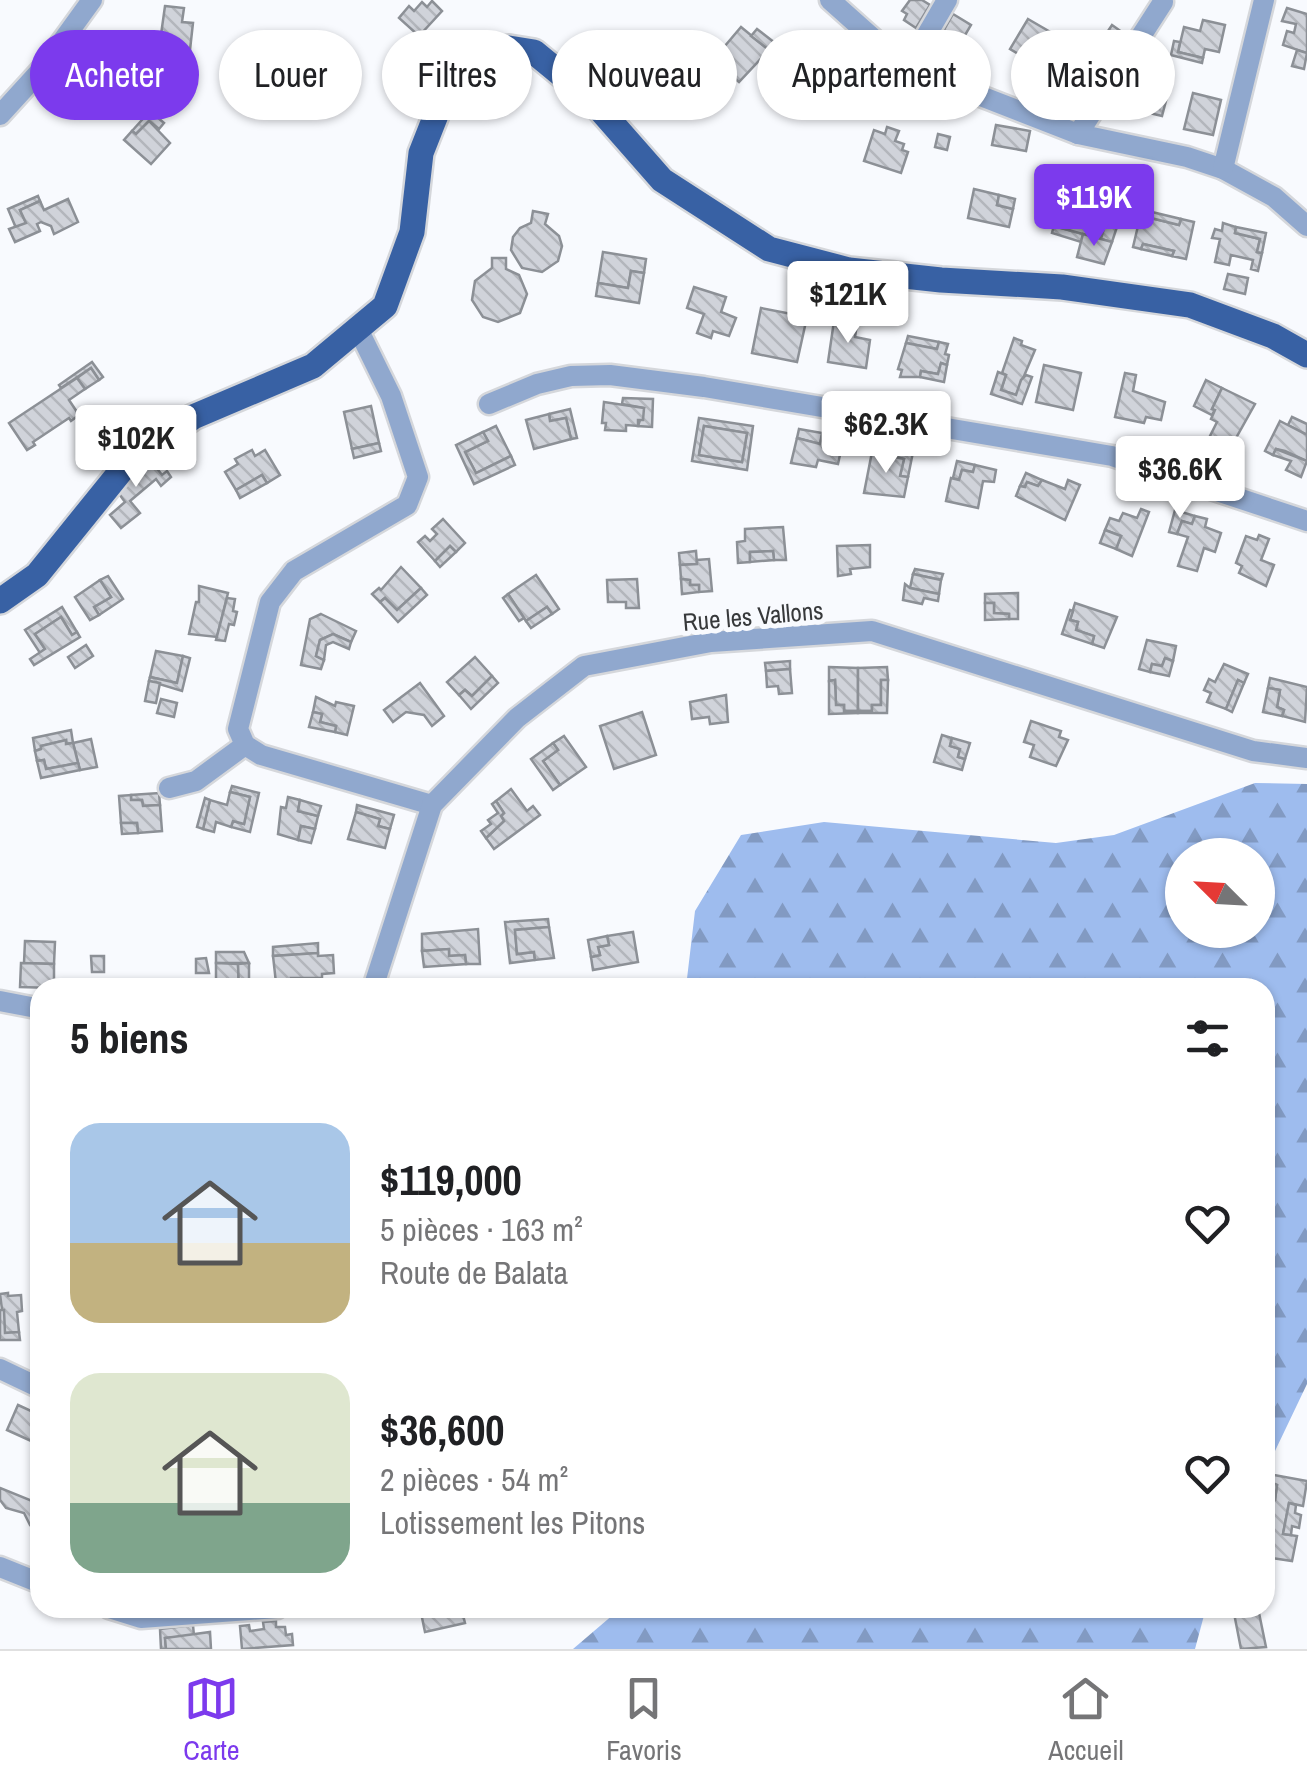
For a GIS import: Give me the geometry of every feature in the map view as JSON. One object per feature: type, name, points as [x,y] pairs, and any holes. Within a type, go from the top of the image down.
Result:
[{"type":"main road","points":[[0,601],[37,575],[125,466],[193,417],[313,366],[385,306],[412,232],[421,153],[449,82],[476,57],[509,48],[534,52],[590,98],[662,180],[769,249],[849,270],[941,280],[1062,286],[1190,306],[1273,336],[1307,355]]},
{"type":"street","points":[[0,115],[42,69],[92,0]]},
{"type":"street","points":[[830,0],[864,30]]},
{"type":"street","points":[[929,30],[947,0]]},
{"type":"street","points":[[1223,170],[1264,0]]},
{"type":"street","points":[[1078,134],[1163,2]]},
{"type":"street","points":[[991,100],[1078,134],[1186,157],[1223,170],[1274,197],[1307,226]]},
{"type":"street","points":[[358,329],[391,396],[418,477],[407,506],[294,571],[270,602],[238,728],[244,745],[261,755],[432,805]]},
{"type":"street","points":[[489,404],[537,384],[572,376],[610,375],[704,387],[1112,456],[1307,521]]},
{"type":"street","name":"Rue les Vallons","points":[[377,978],[432,805],[517,718],[584,666],[711,642],[872,631],[1253,751],[1307,758]]},
{"type":"street","points":[[169,788],[196,781],[244,745]]},
{"type":"street","points":[[0,1001],[30,1006]]},
{"type":"street","points":[[0,1369],[30,1383]]},
{"type":"street","points":[[0,1566],[30,1579]]},
{"type":"green space","points":[[1255,783],[1307,784],[1307,1384],[1275,1451],[1275,978],[687,978],[695,911],[741,835],[824,822],[1056,843],[1114,835]]},
{"type":"green space","points":[[609,1618],[1203,1618],[1195,1649],[573,1649]]},
{"type":"building","points":[[910,0],[930,5],[916,28],[904,20],[907,14],[902,11]]},
{"type":"building","points":[[432,1],[442,11],[425,30],[412,30],[399,18],[409,6],[414,11],[422,2],[427,7]]},
{"type":"building","points":[[165,6],[184,8],[182,22],[193,23],[192,30],[162,30]]},
{"type":"building","points":[[1287,8],[1307,14],[1307,53],[1283,45],[1287,31],[1294,33],[1296,24],[1282,21]]},
{"type":"building","points":[[953,14],[971,25],[968,30],[944,30]]},
{"type":"building","points":[[1028,19],[1047,30],[1021,30]]},
{"type":"building","points":[[1203,20],[1225,25],[1219,52],[1205,49],[1203,58],[1178,52],[1184,27],[1200,31]]},
{"type":"building","points":[[741,27],[757,40],[757,63],[739,82],[737,80],[737,32]]},
{"type":"building","points":[[1175,41],[1180,42],[1178,52],[1203,58],[1202,63],[1175,56]]},
{"type":"building","points":[[1297,50],[1307,53],[1304,69],[1292,66]]},
{"type":"building","points":[[1193,93],[1221,100],[1213,135],[1184,129]]},
{"type":"building","points":[[142,120],[164,123],[159,129],[149,121],[136,134],[132,131]]},
{"type":"building","points":[[149,121],[170,143],[151,164],[124,140]]},
{"type":"building","points":[[996,125],[1030,131],[1026,151],[992,145]]},
{"type":"building","points":[[887,127],[899,131],[895,141],[904,144],[902,150],[908,152],[901,173],[864,161],[874,130],[885,134]]},
{"type":"building","points":[[938,134],[950,137],[947,150],[935,147]]},
{"type":"building","points":[[974,189],[999,195],[997,205],[1013,209],[1009,227],[968,218]]},
{"type":"building","points":[[999,195],[1015,199],[1013,209],[997,205]]},
{"type":"building","points":[[38,196],[40,201],[20,210],[26,223],[16,228],[8,209]]},
{"type":"building","points":[[68,199],[78,222],[54,234],[51,226],[41,222],[37,224],[40,231],[15,242],[9,229],[26,223],[20,210],[40,201],[44,210]]},
{"type":"building","points":[[1061,200],[1109,212],[1107,218],[1067,206],[1061,228],[1083,234],[1081,242],[1052,233]]},
{"type":"building","points":[[1067,206],[1107,218],[1101,239],[1061,228]]},
{"type":"building","points":[[1142,209],[1152,212],[1151,218],[1179,225],[1181,219],[1194,222],[1186,259],[1172,256],[1174,251],[1143,244],[1141,249],[1133,247]]},
{"type":"building","points":[[533,211],[548,214],[545,224],[559,236],[562,246],[558,261],[542,272],[522,268],[511,250],[513,237],[531,223]]},
{"type":"building","points":[[1152,212],[1181,219],[1179,225],[1151,218]]},
{"type":"building","points":[[1107,218],[1119,221],[1112,242],[1101,239]]},
{"type":"building","points":[[1223,223],[1236,227],[1235,233],[1260,239],[1258,271],[1251,269],[1253,260],[1231,255],[1229,265],[1215,262],[1220,239],[1212,238],[1215,229],[1222,231]]},
{"type":"building","points":[[1236,227],[1266,233],[1262,253],[1257,252],[1260,239],[1235,233]]},
{"type":"building","points":[[1083,234],[1112,242],[1104,264],[1077,257]]},
{"type":"building","points":[[1143,244],[1174,251],[1172,256],[1141,249]]},
{"type":"building","points":[[603,252],[646,259],[644,273],[631,271],[628,288],[598,283]]},
{"type":"building","points":[[492,258],[506,258],[506,269],[519,275],[527,294],[520,313],[498,322],[483,317],[472,300],[475,281],[492,268]]},
{"type":"building","points":[[631,271],[644,273],[639,303],[596,296],[598,283],[628,288]]},
{"type":"building","points":[[1228,274],[1248,278],[1245,294],[1224,289]]},
{"type":"building","points":[[694,287],[726,297],[721,312],[736,318],[729,336],[713,331],[711,338],[697,333],[704,314],[687,308]]},
{"type":"building","points":[[761,308],[807,317],[797,362],[752,353]]},
{"type":"building","points":[[834,321],[857,324],[855,337],[870,340],[866,368],[828,362]]},
{"type":"building","points":[[908,336],[939,342],[937,349],[906,343]]},
{"type":"building","points":[[1014,338],[1035,350],[1016,395],[1001,390],[1006,375],[1002,373]]},
{"type":"building","points":[[939,342],[948,344],[945,354],[949,355],[947,365],[941,363],[938,374],[921,371],[920,377],[900,377],[902,370],[898,369],[906,343],[937,349]]},
{"type":"building","points":[[92,362],[103,377],[99,380],[91,368],[61,388],[59,385]]},
{"type":"building","points":[[941,363],[947,365],[944,382],[920,377],[921,371],[938,374]]},
{"type":"building","points":[[1044,365],[1081,373],[1073,410],[1036,402]]},
{"type":"building","points":[[91,368],[99,380],[85,389],[77,378]]},
{"type":"building","points":[[998,372],[1006,375],[1001,390],[1016,395],[1021,380],[1026,375],[1032,377],[1022,404],[991,394]]},
{"type":"building","points":[[1125,373],[1136,375],[1133,391],[1165,402],[1161,420],[1146,417],[1144,423],[1115,417]]},
{"type":"building","points":[[77,378],[85,389],[69,400],[79,415],[33,442],[35,445],[27,450],[9,423]]},
{"type":"building","points":[[1206,380],[1222,388],[1212,415],[1194,406]]},
{"type":"building","points":[[1222,388],[1255,404],[1227,454],[1206,444],[1217,422],[1211,419],[1215,410],[1212,409]]},
{"type":"building","points":[[623,398],[653,399],[652,427],[638,426],[644,408],[622,404]]},
{"type":"building","points":[[604,402],[644,408],[643,420],[638,420],[638,426],[626,425],[626,431],[605,430]]},
{"type":"building","points":[[371,406],[379,443],[352,449],[344,412]]},
{"type":"building","points":[[570,409],[577,438],[571,439],[566,418],[550,421],[549,414]]},
{"type":"building","points":[[549,414],[550,421],[566,418],[571,439],[534,449],[526,420]]},
{"type":"building","points":[[1292,417],[1307,424],[1307,435],[1288,425]]},
{"type":"building","points":[[699,418],[753,426],[747,470],[692,461]],"holes":[[[704,426],[747,433],[742,462],[699,455]]]},
{"type":"building","points":[[1280,421],[1307,435],[1307,461],[1285,451],[1276,449],[1273,455],[1265,451]]},
{"type":"building","points":[[496,426],[511,456],[476,473],[465,452],[488,441],[483,432]]},
{"type":"building","points":[[704,426],[747,433],[742,462],[699,455]]},
{"type":"building","points":[[799,429],[822,433],[820,444],[797,438]]},
{"type":"building","points":[[483,432],[488,441],[465,452],[476,473],[511,456],[515,465],[474,484],[456,445]]},
{"type":"building","points":[[822,436],[843,441],[838,464],[818,460],[816,467],[791,463],[797,438],[820,444]]},
{"type":"building","points":[[170,438],[180,451],[159,467],[150,455]]},
{"type":"building","points":[[379,443],[381,451],[354,458],[352,449]]},
{"type":"building","points":[[888,447],[913,452],[908,477],[900,476],[904,459],[886,455]]},
{"type":"building","points":[[1276,449],[1307,461],[1301,477],[1286,470],[1291,461],[1273,455]]},
{"type":"building","points":[[252,450],[255,456],[265,450],[280,475],[267,483],[262,475],[236,490],[225,472],[238,464],[235,459]]},
{"type":"building","points":[[872,452],[904,459],[900,476],[908,477],[904,497],[864,493]]},
{"type":"building","points":[[149,458],[162,475],[167,471],[171,477],[161,486],[156,479],[130,501],[140,513],[121,528],[110,515],[125,502],[114,487]]},
{"type":"building","points":[[957,461],[975,465],[973,472],[962,470],[959,480],[953,478]]},
{"type":"building","points":[[975,465],[996,470],[994,482],[983,481],[978,508],[946,501],[951,478],[959,480],[962,470],[973,472]]},
{"type":"building","points":[[1026,473],[1042,480],[1038,486],[1027,482],[1025,487],[1020,486]]},
{"type":"building","points":[[262,475],[267,483],[240,498],[236,490]]},
{"type":"building","points":[[1042,480],[1065,489],[1068,480],[1080,485],[1065,520],[1016,496],[1020,486],[1025,487],[1027,482],[1038,486]]},
{"type":"building","points":[[1141,509],[1149,512],[1132,556],[1116,549],[1121,536],[1105,530],[1110,518],[1119,521],[1123,513],[1137,518]]},
{"type":"building","points":[[1175,510],[1195,516],[1192,524],[1182,521],[1177,534],[1169,532]]},
{"type":"building","points":[[1195,516],[1207,519],[1205,527],[1221,533],[1215,552],[1204,548],[1197,571],[1178,566],[1188,537],[1177,534],[1182,521],[1192,524]]},
{"type":"building","points":[[443,519],[465,543],[456,552],[450,546],[435,561],[418,542],[425,536],[430,541],[437,534],[432,529]]},
{"type":"building","points":[[783,527],[786,560],[774,560],[773,551],[750,552],[750,562],[738,563],[737,542],[745,541],[745,529]]},
{"type":"building","points":[[1105,530],[1121,536],[1116,549],[1100,543]]},
{"type":"building","points":[[1259,535],[1269,539],[1261,560],[1274,565],[1266,586],[1239,573],[1242,566],[1236,563],[1246,536],[1257,540]]},
{"type":"building","points":[[870,545],[870,567],[850,569],[851,574],[838,576],[837,546]]},
{"type":"building","points":[[450,546],[456,552],[440,567],[435,561]]},
{"type":"building","points":[[696,551],[697,564],[680,565],[679,553]]},
{"type":"building","points":[[773,551],[774,560],[750,562],[750,552]]},
{"type":"building","points":[[709,559],[712,591],[699,592],[699,585],[681,579],[680,565]]},
{"type":"building","points":[[401,567],[421,588],[397,610],[385,598],[380,602],[372,594],[381,590]]},
{"type":"building","points":[[915,569],[943,574],[941,580],[913,574]]},
{"type":"building","points":[[913,574],[941,580],[939,594],[910,588]]},
{"type":"building","points":[[536,575],[559,609],[552,614],[547,607],[526,621],[508,594]]},
{"type":"building","points":[[108,576],[123,599],[99,615],[94,607],[111,597],[100,580]]},
{"type":"building","points":[[637,579],[639,608],[626,608],[626,602],[608,602],[607,580]]},
{"type":"building","points":[[681,579],[699,585],[699,592],[682,594]]},
{"type":"building","points":[[100,580],[111,597],[94,607],[99,615],[90,620],[75,597]]},
{"type":"building","points":[[905,584],[939,594],[938,601],[924,598],[922,604],[903,600]]},
{"type":"building","points":[[199,586],[228,593],[217,637],[189,634],[199,602]]},
{"type":"building","points":[[421,588],[427,595],[398,622],[380,602],[385,598],[397,610]]},
{"type":"building","points":[[1018,593],[1018,619],[994,613],[994,603],[985,603],[985,594]]},
{"type":"building","points":[[508,594],[524,618],[519,621],[503,598]]},
{"type":"building","points":[[227,598],[235,599],[234,625],[229,624],[225,641],[216,640]]},
{"type":"building","points":[[985,603],[994,603],[994,613],[1009,614],[1009,619],[985,620]]},
{"type":"building","points":[[1075,603],[1117,617],[1104,648],[1092,644],[1094,636],[1076,630],[1078,622],[1070,620]]},
{"type":"building","points":[[62,607],[77,632],[72,635],[61,617],[35,634],[45,649],[40,653],[25,630]]},
{"type":"building","points":[[547,607],[552,614],[531,628],[526,621]]},
{"type":"building","points":[[1070,610],[1070,620],[1078,622],[1076,630],[1094,636],[1092,644],[1062,634]]},
{"type":"building","points":[[321,614],[356,631],[351,642],[333,634],[320,640],[316,656],[324,660],[321,669],[301,665],[310,619]]},
{"type":"building","points":[[61,617],[72,635],[77,632],[80,637],[34,665],[30,659],[45,649],[35,634]]},
{"type":"building","points":[[333,634],[351,642],[349,649],[333,642],[326,645],[324,660],[316,656],[320,640]]},
{"type":"building","points":[[1147,640],[1176,646],[1173,661],[1165,658],[1162,666],[1152,664],[1150,672],[1139,669]]},
{"type":"building","points":[[86,645],[93,656],[75,668],[68,657]]},
{"type":"building","points":[[156,651],[183,656],[177,683],[150,677]]},
{"type":"building","points":[[183,656],[190,658],[182,691],[149,681],[150,677],[177,683]]},
{"type":"building","points":[[475,657],[492,676],[472,696],[465,690],[459,695],[447,682]]},
{"type":"building","points":[[1165,658],[1173,661],[1169,676],[1150,672],[1152,664],[1162,666]]},
{"type":"building","points":[[790,661],[790,669],[766,671],[765,663]]},
{"type":"building","points":[[1224,664],[1248,674],[1244,683],[1238,680],[1226,709],[1207,702],[1211,693],[1204,690],[1209,679],[1215,682]]},
{"type":"building","points":[[829,667],[858,668],[858,711],[844,711],[844,705],[836,705],[835,680],[829,681]]},
{"type":"building","points":[[887,667],[888,680],[881,680],[881,705],[872,705],[872,711],[858,711],[858,668]]},
{"type":"building","points":[[790,669],[792,693],[779,694],[778,686],[767,687],[766,671]]},
{"type":"building","points":[[492,676],[498,683],[471,709],[459,695],[465,690],[472,696]]},
{"type":"building","points":[[1270,678],[1307,687],[1305,722],[1282,716],[1284,710],[1277,707],[1280,690],[1268,688]]},
{"type":"building","points":[[835,680],[836,705],[858,713],[829,714],[829,681]]},
{"type":"building","points":[[881,680],[888,680],[887,713],[858,713],[881,705]]},
{"type":"building","points":[[1238,680],[1244,683],[1232,712],[1226,709]]},
{"type":"building","points":[[149,681],[160,683],[156,703],[145,701]]},
{"type":"building","points":[[420,683],[444,716],[432,726],[424,715],[406,712],[393,722],[384,710]]},
{"type":"building","points":[[1268,688],[1280,690],[1277,707],[1284,710],[1282,716],[1263,712]]},
{"type":"building","points":[[726,695],[728,722],[710,724],[709,717],[692,719],[690,702]]},
{"type":"building","points":[[316,697],[335,706],[336,702],[354,706],[347,735],[335,732],[336,726],[320,722],[322,714],[313,712]]},
{"type":"building","points":[[161,699],[177,703],[174,717],[157,713]]},
{"type":"building","points":[[313,712],[322,714],[320,722],[336,726],[335,732],[309,727]]},
{"type":"building","points":[[642,712],[656,755],[614,769],[600,726]]},
{"type":"building","points":[[1031,721],[1061,731],[1059,737],[1068,740],[1056,766],[1030,757],[1034,745],[1024,742]]},
{"type":"building","points":[[71,730],[73,743],[66,744],[66,740],[35,751],[33,738]]},
{"type":"building","points":[[942,735],[952,738],[950,746],[960,749],[958,757],[965,759],[962,770],[934,762]]},
{"type":"building","points":[[564,736],[586,767],[560,785],[543,761],[558,750],[553,743]]},
{"type":"building","points":[[952,738],[970,743],[965,759],[958,757],[960,749],[950,746]]},
{"type":"building","points":[[91,739],[97,767],[80,770],[73,743]]},
{"type":"building","points":[[66,740],[66,744],[73,743],[78,763],[46,769],[44,760],[37,761],[35,751],[41,746]]},
{"type":"building","points":[[553,743],[558,750],[543,761],[560,785],[553,790],[531,759]]},
{"type":"building","points":[[44,760],[46,769],[78,763],[80,770],[41,778],[37,761]]},
{"type":"building","points":[[232,786],[259,793],[250,832],[231,827],[233,821],[244,824],[250,797],[230,792]]},
{"type":"building","points":[[511,789],[527,811],[533,806],[540,815],[494,849],[486,838],[504,821],[496,801]]},
{"type":"building","points":[[230,792],[250,797],[244,824],[233,821],[231,827],[216,822],[214,832],[203,829],[210,800],[227,805]]},
{"type":"building","points":[[159,793],[160,805],[143,806],[142,800],[131,800],[131,795]]},
{"type":"building","points":[[131,795],[131,800],[142,800],[143,806],[160,805],[162,831],[138,833],[137,823],[121,823],[119,796]]},
{"type":"building","points":[[288,797],[300,800],[298,811],[318,816],[315,829],[301,826],[298,840],[278,834],[281,807],[286,808]]},
{"type":"building","points":[[205,798],[210,800],[203,829],[197,827]]},
{"type":"building","points":[[300,800],[321,806],[318,816],[298,811]]},
{"type":"building","points":[[496,801],[504,821],[486,838],[481,831],[498,813],[492,804]]},
{"type":"building","points":[[357,805],[394,815],[390,829],[378,826],[380,819],[356,812]]},
{"type":"building","points":[[356,812],[380,819],[378,826],[390,829],[385,848],[348,839]]},
{"type":"building","points":[[121,823],[137,823],[138,833],[122,834]]},
{"type":"building","points":[[301,826],[315,829],[311,843],[298,840]]},
{"type":"building","points":[[548,919],[549,927],[515,930],[517,954],[534,952],[535,960],[510,963],[505,922]]},
{"type":"building","points":[[549,927],[554,958],[535,960],[534,952],[517,954],[515,930]]},
{"type":"building","points":[[478,929],[480,964],[466,964],[465,955],[449,956],[449,949],[422,951],[422,934]]},
{"type":"building","points":[[633,932],[638,962],[593,970],[591,957],[600,955],[598,947],[609,945],[607,936]]},
{"type":"building","points":[[607,936],[609,945],[598,947],[600,955],[591,957],[588,940]]},
{"type":"building","points":[[25,941],[55,942],[54,964],[24,963]]},
{"type":"building","points":[[318,943],[318,953],[273,956],[273,947]]},
{"type":"building","points":[[449,949],[449,956],[465,955],[466,964],[424,967],[422,951]]},
{"type":"building","points":[[216,952],[244,952],[249,963],[216,963]]},
{"type":"building","points":[[333,955],[334,973],[322,974],[322,978],[275,978],[273,956]]},
{"type":"building","points":[[91,956],[104,956],[104,972],[92,972]]},
{"type":"building","points":[[206,958],[209,973],[196,973],[196,959]]},
{"type":"building","points":[[21,963],[54,964],[54,978],[30,978],[30,987],[20,987]]},
{"type":"building","points":[[216,963],[238,964],[239,978],[216,978]]},
{"type":"building","points":[[249,963],[249,978],[239,978],[238,964]]},
{"type":"building","points":[[0,1294],[21,1295],[22,1311],[17,1312],[19,1332],[5,1333]]},
{"type":"building","points":[[0,1310],[4,1310],[5,1333],[19,1332],[20,1340],[0,1340]]},
{"type":"building","points":[[18,1405],[30,1410],[30,1440],[7,1430]]},
{"type":"building","points":[[1275,1475],[1307,1481],[1303,1506],[1289,1503],[1283,1534],[1297,1536],[1292,1561],[1275,1558]]},
{"type":"building","points":[[0,1488],[30,1500],[30,1525],[24,1513],[6,1508],[0,1500]]},
{"type":"building","points":[[1289,1503],[1296,1505],[1295,1513],[1301,1515],[1299,1528],[1292,1526],[1291,1535],[1283,1534]]},
{"type":"building","points":[[422,1618],[464,1618],[465,1623],[425,1632]]},
{"type":"building","points":[[1235,1618],[1260,1618],[1266,1647],[1241,1649]]},
{"type":"building","points":[[276,1621],[276,1627],[285,1627],[286,1635],[292,1634],[293,1645],[242,1649],[240,1626],[249,1625],[250,1631],[264,1629],[263,1622]]},
{"type":"building","points":[[193,1625],[194,1636],[165,1638],[166,1649],[161,1649],[160,1629]]},
{"type":"building","points":[[210,1632],[211,1649],[166,1649],[165,1638]]}]
